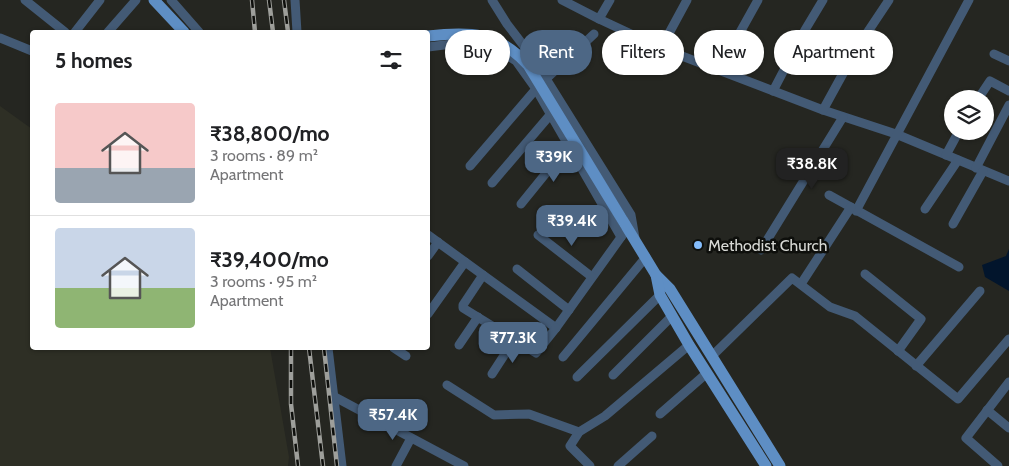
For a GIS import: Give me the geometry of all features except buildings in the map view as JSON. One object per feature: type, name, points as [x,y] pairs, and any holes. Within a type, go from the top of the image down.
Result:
[{"type":"main road","points":[[154,0],[182,30]]},
{"type":"main road","points":[[430,36],[468,33],[486,37],[508,46],[528,65],[625,230],[635,239],[656,274],[670,288],[780,466]]},
{"type":"main road","points":[[656,274],[660,295],[672,316],[766,466]]},
{"type":"street","points":[[25,0],[62,30]]},
{"type":"street","points":[[77,30],[100,0]]},
{"type":"street","points":[[110,30],[136,0]]},
{"type":"street","points":[[171,0],[197,30]]},
{"type":"street","points":[[296,0],[297,30]]},
{"type":"street","points":[[492,0],[507,24],[533,58],[631,215],[635,239]]},
{"type":"street","points":[[562,0],[623,30]]},
{"type":"street","points":[[599,19],[610,0]]},
{"type":"street","points":[[671,30],[687,0]]},
{"type":"street","points":[[741,30],[758,0]]},
{"type":"street","points":[[773,90],[823,0]]},
{"type":"street","points":[[823,110],[857,48],[889,0]]},
{"type":"street","points":[[801,284],[853,209],[969,0]]},
{"type":"street","points":[[546,79],[594,34]]},
{"type":"street","points":[[0,38],[30,50]]},
{"type":"street","points":[[430,47],[469,42],[479,43],[495,48],[516,61],[536,90],[568,146],[625,230],[556,328],[536,353],[462,306],[483,275]]},
{"type":"street","points":[[994,54],[1009,61]]},
{"type":"street","points":[[732,75],[823,110],[896,134],[1009,181]]},
{"type":"street","points":[[984,90],[990,81],[1009,91]]},
{"type":"street","points":[[470,166],[536,90]]},
{"type":"street","points":[[953,224],[1009,105]]},
{"type":"street","points":[[492,183],[550,115]]},
{"type":"street","points":[[761,250],[843,117]]},
{"type":"street","points":[[946,155],[954,140]]},
{"type":"street","points":[[521,204],[568,146]]},
{"type":"street","points":[[925,209],[958,160]]},
{"type":"street","points":[[829,195],[959,267]]},
{"type":"street","points":[[538,235],[592,277]]},
{"type":"street","points":[[430,236],[556,328]]},
{"type":"street","points":[[430,253],[438,242]]},
{"type":"street","points":[[563,357],[646,256]]},
{"type":"street","points":[[430,311],[465,262]]},
{"type":"street","points":[[517,269],[568,310]]},
{"type":"street","points":[[865,274],[921,319],[898,351]]},
{"type":"street","points":[[712,356],[792,278],[830,306],[855,316],[958,399],[1009,339]]},
{"type":"street","points":[[916,366],[980,292]]},
{"type":"street","points":[[577,377],[660,295]]},
{"type":"street","points":[[613,376],[672,316]]},
{"type":"street","points":[[459,345],[478,317]]},
{"type":"street","points":[[492,374],[514,340]]},
{"type":"street","points":[[590,466],[570,446],[579,432],[605,416],[689,345]]},
{"type":"street","points":[[328,350],[342,466]]},
{"type":"street","points":[[397,350],[406,356]]},
{"type":"street","points":[[660,414],[707,373]]},
{"type":"street","points":[[998,466],[966,438],[1009,382]]},
{"type":"street","points":[[447,384],[494,414],[526,413],[579,432]]},
{"type":"street","points":[[333,396],[464,466]]},
{"type":"street","points":[[987,410],[1009,428]]},
{"type":"street","points":[[618,466],[652,436]]},
{"type":"street","points":[[396,466],[411,438]]},
{"type":"shaded area","points":[[0,106],[30,128],[30,350],[270,350],[289,457],[288,466],[0,466]]},
{"type":"water","points":[[1009,249],[1009,291],[985,277],[982,265],[1006,256]]},
{"type":"railway","points":[[252,0],[255,30]]},
{"type":"railway","points":[[269,0],[273,30]]},
{"type":"railway","points":[[284,0],[288,30]]},
{"type":"railway","points":[[291,350],[291,404],[298,466]]},
{"type":"railway","points":[[309,350],[323,466]]},
{"type":"railway","points":[[324,350],[337,466]]},
{"type":"place","name":"Methodist Church","points":[[698,245]]}]
